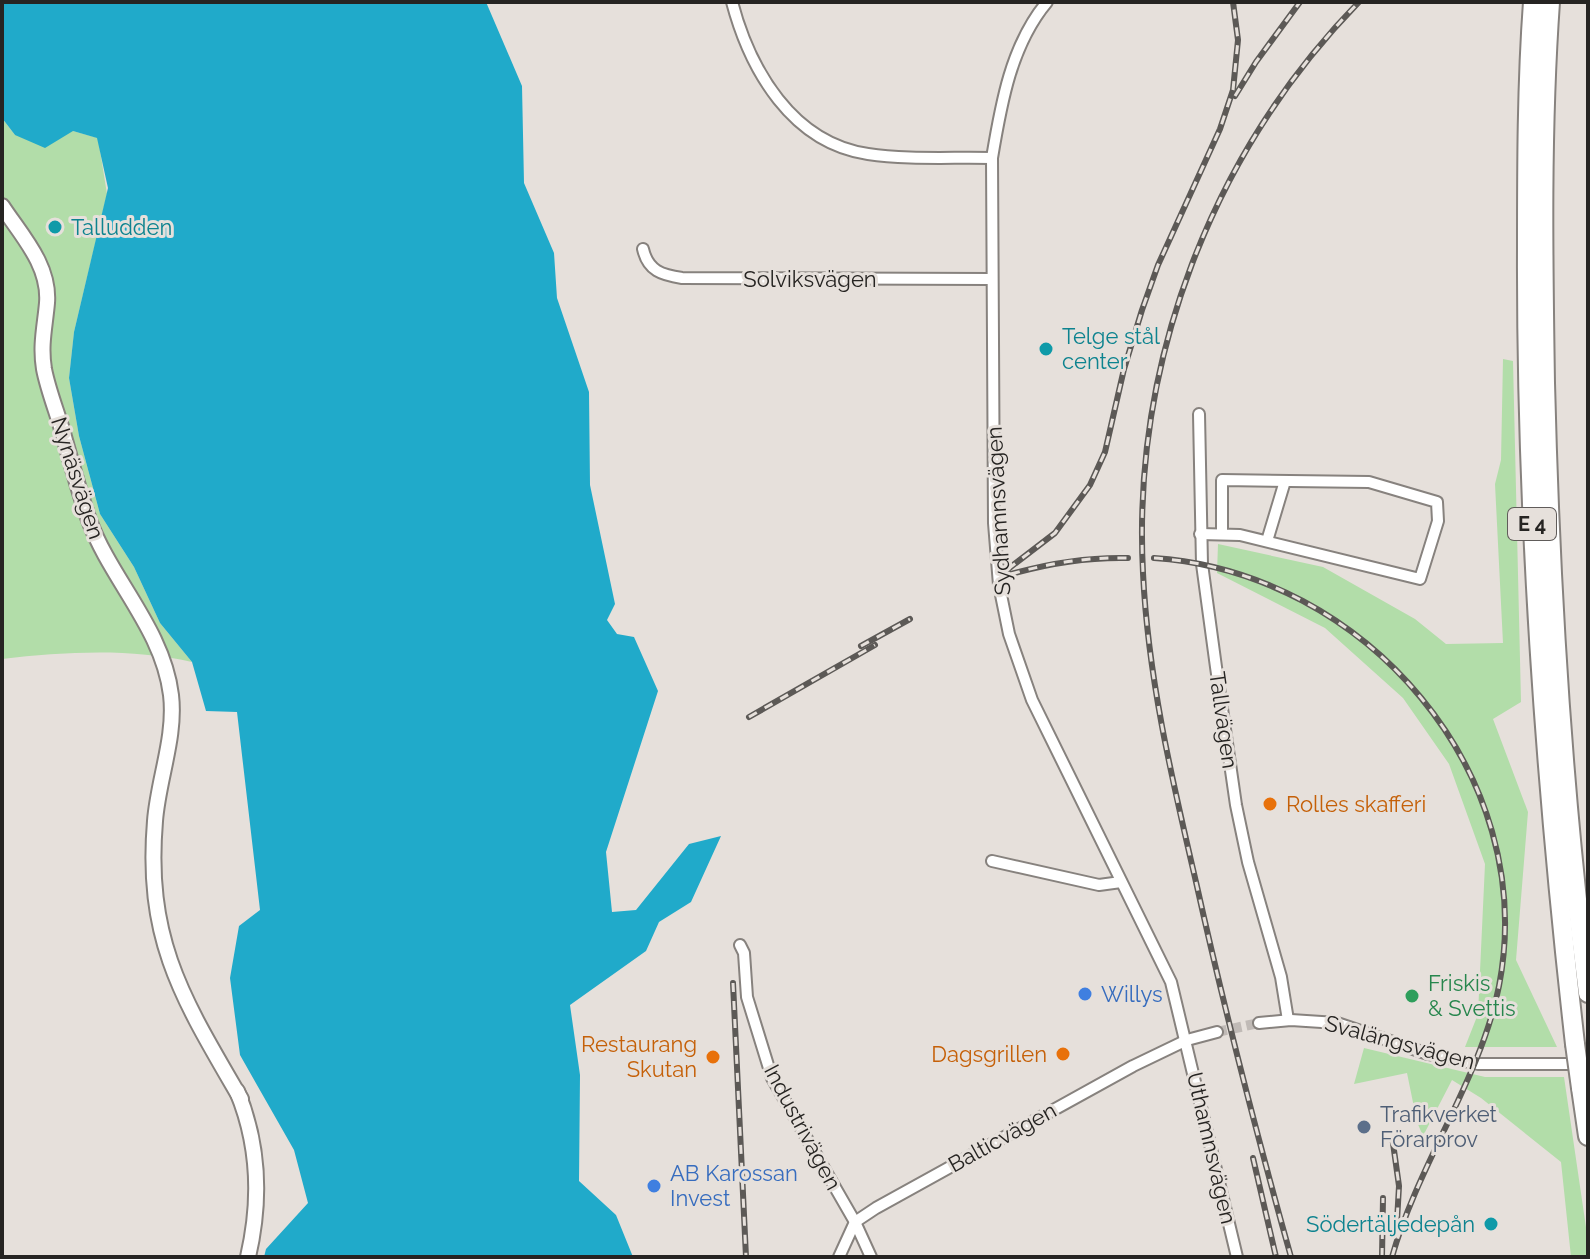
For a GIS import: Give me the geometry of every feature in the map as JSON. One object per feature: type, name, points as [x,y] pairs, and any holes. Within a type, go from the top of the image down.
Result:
[{"type":"highway","name":"E 4","points":[[1533,2],[1527,177],[1530,492],[1542,710],[1575,1044],[1588,1136]]},
{"type":"highway","name":"E 4","points":[[1550,2],[1544,176],[1548,490],[1560,723],[1588,993]]},
{"type":"highway","points":[[1575,868],[1588,927]]},
{"type":"street","points":[[732,2],[750,57],[780,105],[806,129],[840,147],[869,154],[992,158]]},
{"type":"street","name":"Sydhamnsvägen","points":[[1047,2],[1039,11],[1018,54],[1005,89],[992,158],[994,523],[999,585],[1009,634],[1032,700],[1171,982],[1187,1040]]},
{"type":"street","name":"Nynäsvägen","points":[[2,206],[45,276],[47,302],[42,345],[45,374],[89,519],[102,552],[154,640],[168,679],[170,731],[157,799],[152,877],[156,916],[164,950],[186,1002],[241,1099],[250,1128],[256,1177],[255,1223],[248,1257]]},
{"type":"street","name":"Solviksvägen","points":[[643,249],[651,267],[661,275],[682,278],[991,279]]},
{"type":"street","name":"Tallvägen","points":[[1199,414],[1202,564],[1236,805],[1248,862],[1281,977],[1288,1020]]},
{"type":"street","points":[[1200,534],[1240,535],[1420,579],[1438,521],[1437,502],[1369,482],[1222,480],[1222,534]]},
{"type":"street","points":[[1267,541],[1285,481]]},
{"type":"street","points":[[992,861],[1099,885],[1121,882]]},
{"type":"street","name":"Industrivägen","points":[[740,945],[744,953],[747,997],[772,1078],[855,1222],[871,1257]]},
{"type":"street","name":"Svalängsvägen","points":[[1259,1023],[1288,1020],[1337,1023],[1428,1054],[1462,1062],[1515,1066],[1588,1064]]},
{"type":"street","points":[[1187,1040],[1217,1032]]},
{"type":"street","name":"Balticvägen","points":[[855,1222],[1039,1116],[1187,1040]]},
{"type":"street","name":"Uthamnsvägen","points":[[1187,1040],[1237,1257]]},
{"type":"street","points":[[839,1257],[855,1222]]},
{"type":"green space","points":[[2,118],[15,135],[73,131],[98,138],[107,194],[74,332],[69,378],[79,436],[100,514],[134,567],[160,623],[192,662],[145,655],[97,653],[2,659]]},
{"type":"green space","points":[[1503,359],[1513,361],[1521,702],[1493,719],[1528,812],[1516,960],[1557,1047],[1465,1047],[1478,1014],[1485,864],[1449,764],[1403,698],[1325,628],[1217,573],[1218,544],[1323,567],[1415,619],[1446,644],[1503,643],[1495,484],[1501,460]]},
{"type":"green space","points":[[1364,1048],[1485,1077],[1564,1077],[1588,1257],[1571,1257],[1561,1162],[1481,1098],[1452,1080],[1423,1136],[1407,1073],[1354,1084]]},
{"type":"water","points":[[2,2],[486,2],[522,86],[524,183],[554,253],[557,298],[589,392],[590,485],[615,604],[607,620],[617,634],[634,637],[658,691],[606,852],[612,912],[636,910],[689,844],[721,836],[691,902],[659,922],[646,951],[570,1005],[580,1075],[579,1181],[616,1215],[633,1257],[264,1257],[266,1249],[308,1203],[294,1150],[240,1055],[230,978],[239,926],[260,910],[237,712],[206,711],[192,662],[160,623],[134,567],[100,514],[79,436],[69,378],[74,332],[108,188],[97,138],[73,131],[45,148],[15,135],[2,118]]},
{"type":"tunnel","points":[[1217,1032],[1259,1023]]},
{"type":"railway","points":[[1008,569],[1055,533],[1090,485],[1105,452],[1124,369],[1142,310],[1158,265],[1220,129],[1233,90],[1238,40],[1233,2]]},
{"type":"railway","points":[[1235,96],[1300,2]]},
{"type":"railway","points":[[1291,1257],[1229,1023],[1162,728],[1146,612],[1143,494],[1151,416],[1168,339],[1192,265],[1223,193],[1262,125],[1307,61],[1359,2]]},
{"type":"railway","points":[[1011,574],[1069,562],[1128,558]]},
{"type":"railway","points":[[1154,558],[1231,572],[1303,601],[1367,644],[1421,698],[1463,761],[1492,832],[1505,907],[1499,986],[1478,1054],[1417,1188],[1392,1257]]},
{"type":"railway","points":[[861,646],[910,619]]},
{"type":"railway","points":[[749,717],[875,645]]},
{"type":"railway","points":[[733,983],[746,1257]]},
{"type":"railway","points":[[1392,1136],[1399,1186],[1397,1221]]},
{"type":"railway","points":[[1253,1158],[1276,1257]]},
{"type":"railway","points":[[1382,1257],[1383,1198]]},
{"type":"place","name":"Talludden","points":[[55,227]]},
{"type":"place","name":"Telge stål center","points":[[1046,349]]},
{"type":"place","name":"Rolles skafferi","points":[[1270,804]]},
{"type":"place","name":"Willys","points":[[1085,994]]},
{"type":"place","name":"Friskis & Svettis","points":[[1412,996]]},
{"type":"place","name":"Dagsgrillen","points":[[1063,1054]]},
{"type":"place","name":"Restaurang Skutan","points":[[713,1057]]},
{"type":"place","name":"Trafikverket Förarprov","points":[[1364,1127]]},
{"type":"place","name":"AB Karossan Invest","points":[[654,1186]]},
{"type":"place","name":"Södertäljedepån","points":[[1491,1224]]}]
